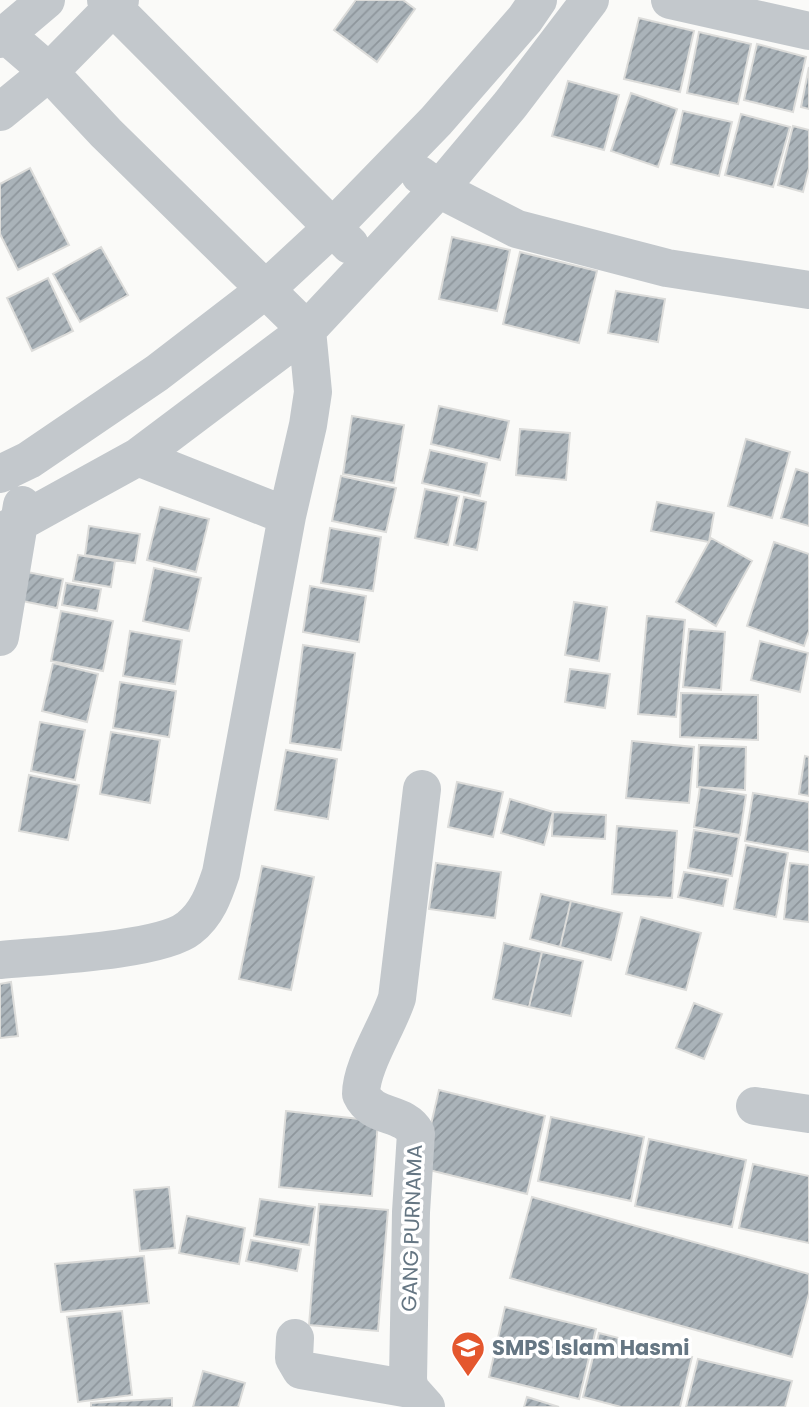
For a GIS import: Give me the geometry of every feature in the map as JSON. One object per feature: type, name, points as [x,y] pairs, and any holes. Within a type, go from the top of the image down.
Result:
[{"type":"street","points":[[0,960],[78,953],[169,940],[188,929],[205,912],[221,873],[287,516],[313,393],[307,330],[106,133],[49,72],[3,37],[46,0]]},
{"type":"street","points":[[0,637],[14,467],[157,373],[265,290],[332,228],[436,121],[525,19],[538,0]]},
{"type":"street","points":[[9,528],[138,457],[307,330],[439,189],[510,104],[590,0]]},
{"type":"street","points":[[670,0],[809,31]]},
{"type":"street","points":[[0,112],[49,72],[113,2],[332,228],[370,263]]},
{"type":"street","points":[[398,160],[439,189],[517,229],[667,268],[809,290]]},
{"type":"street","points":[[138,457],[287,516]]},
{"type":"street","name":"GANG PURNAMA","points":[[418,1398],[408,1380],[411,1212],[416,1133],[406,1122],[369,1107],[360,1094],[360,1087],[397,998],[422,789]]},
{"type":"street","points":[[755,1105],[809,1114]]},
{"type":"street","points":[[295,1338],[293,1358],[301,1370],[418,1398]]},
{"type":"building","points":[[356,0],[403,0],[415,9],[377,62],[334,30]]},
{"type":"building","points":[[639,18],[694,31],[680,92],[624,79]]},
{"type":"building","points":[[699,32],[751,44],[738,104],[687,93]]},
{"type":"building","points":[[757,44],[806,57],[793,112],[744,100]]},
{"type":"building","points":[[809,67],[809,109],[801,107]]},
{"type":"building","points":[[568,81],[619,95],[604,150],[552,136]]},
{"type":"building","points":[[631,93],[677,109],[658,167],[611,151]]},
{"type":"building","points":[[683,111],[732,122],[719,176],[671,164]]},
{"type":"building","points":[[741,114],[790,127],[773,187],[725,175]]},
{"type":"building","points":[[793,126],[809,130],[809,168],[803,192],[778,185]]},
{"type":"building","points":[[30,168],[69,245],[18,270],[0,234],[0,184]]},
{"type":"building","points":[[452,237],[510,250],[497,311],[439,299]]},
{"type":"building","points":[[101,247],[128,295],[80,322],[53,274]]},
{"type":"building","points":[[520,252],[597,271],[579,343],[503,324]]},
{"type":"building","points":[[48,278],[73,331],[32,351],[7,298]]},
{"type":"building","points":[[616,291],[665,299],[658,342],[608,333]]},
{"type":"building","points":[[439,406],[509,421],[500,460],[431,444]]},
{"type":"building","points":[[352,416],[404,425],[394,483],[343,474]]},
{"type":"building","points":[[520,429],[570,433],[566,480],[516,475]]},
{"type":"building","points":[[746,439],[790,452],[772,518],[728,506]]},
{"type":"building","points":[[430,450],[487,463],[480,496],[422,483]]},
{"type":"building","points":[[796,469],[809,473],[809,526],[781,518]]},
{"type":"building","points":[[341,476],[396,488],[386,532],[332,521]]},
{"type":"building","points":[[425,489],[459,496],[448,545],[415,538]]},
{"type":"building","points":[[464,497],[486,502],[477,550],[454,545]]},
{"type":"building","points":[[657,502],[714,513],[709,542],[651,531]]},
{"type":"building","points":[[160,507],[209,519],[196,572],[147,560]]},
{"type":"building","points":[[89,526],[140,534],[135,563],[85,555]]},
{"type":"building","points":[[330,528],[381,537],[373,591],[321,583]]},
{"type":"building","points":[[711,538],[752,561],[716,626],[676,602]]},
{"type":"building","points":[[774,542],[809,554],[809,631],[804,646],[747,626]]},
{"type":"building","points":[[78,555],[115,561],[111,587],[73,581]]},
{"type":"building","points":[[154,568],[201,578],[189,631],[143,621]]},
{"type":"building","points":[[27,572],[63,579],[57,608],[22,601]]},
{"type":"building","points":[[66,583],[101,589],[97,611],[62,605]]},
{"type":"building","points":[[310,586],[366,596],[359,642],[303,632]]},
{"type":"building","points":[[574,602],[607,607],[599,661],[565,655]]},
{"type":"building","points":[[61,611],[113,621],[103,671],[51,661]]},
{"type":"building","points":[[647,616],[685,620],[676,717],[638,714]]},
{"type":"building","points":[[689,629],[725,632],[721,690],[683,687]]},
{"type":"building","points":[[130,631],[182,640],[175,684],[123,676]]},
{"type":"building","points":[[760,641],[808,653],[800,692],[751,680]]},
{"type":"building","points":[[303,645],[355,653],[341,750],[290,743]]},
{"type":"building","points":[[53,663],[98,674],[87,722],[42,711]]},
{"type":"building","points":[[570,669],[610,674],[605,708],[565,702]]},
{"type":"building","points":[[120,682],[176,691],[169,737],[113,728]]},
{"type":"building","points":[[681,693],[758,695],[758,740],[680,737]]},
{"type":"building","points":[[40,722],[85,730],[75,780],[31,771]]},
{"type":"building","points":[[111,732],[160,740],[150,803],[100,794]]},
{"type":"building","points":[[632,741],[694,747],[689,803],[626,798]]},
{"type":"building","points":[[699,745],[746,747],[745,790],[697,787]]},
{"type":"building","points":[[286,750],[337,759],[328,819],[275,810]]},
{"type":"building","points":[[805,756],[809,757],[809,796],[799,794]]},
{"type":"building","points":[[29,775],[79,785],[68,840],[19,831]]},
{"type":"building","points":[[457,782],[503,792],[493,837],[448,827]]},
{"type":"building","points":[[700,787],[746,795],[740,835],[694,827]]},
{"type":"building","points":[[753,793],[809,802],[809,852],[745,841]]},
{"type":"building","points":[[510,799],[553,812],[544,845],[501,833]]},
{"type":"building","points":[[553,812],[606,815],[605,839],[552,836]]},
{"type":"building","points":[[617,826],[677,831],[672,898],[612,894]]},
{"type":"building","points":[[694,830],[739,837],[732,876],[688,868]]},
{"type":"building","points":[[746,845],[788,853],[776,917],[734,909]]},
{"type":"building","points":[[436,863],[501,872],[495,918],[429,909]]},
{"type":"building","points":[[790,863],[809,865],[809,922],[784,919]]},
{"type":"building","points":[[262,866],[314,877],[291,990],[239,979]]},
{"type":"building","points":[[684,872],[728,879],[723,906],[678,897]]},
{"type":"building","points":[[541,894],[571,901],[560,947],[530,939]]},
{"type":"building","points":[[571,901],[622,913],[611,960],[560,947]]},
{"type":"building","points":[[641,917],[701,933],[686,990],[626,974]]},
{"type":"building","points":[[504,943],[542,952],[529,1007],[493,999]]},
{"type":"building","points":[[542,952],[583,961],[571,1016],[529,1007]]},
{"type":"building","points":[[11,982],[18,1036],[0,1038],[0,984]]},
{"type":"building","points":[[694,1003],[722,1014],[704,1059],[676,1048]]},
{"type":"building","points":[[439,1090],[545,1116],[527,1194],[421,1168]]},
{"type":"building","points":[[286,1111],[378,1121],[372,1196],[279,1187]]},
{"type":"building","points":[[551,1117],[644,1137],[631,1201],[538,1181]]},
{"type":"building","points":[[649,1139],[746,1160],[732,1227],[635,1206]]},
{"type":"building","points":[[753,1164],[809,1176],[809,1243],[739,1228]]},
{"type":"building","points":[[169,1187],[175,1248],[140,1251],[134,1190]]},
{"type":"building","points":[[532,1197],[809,1274],[809,1294],[792,1357],[510,1278]]},
{"type":"building","points":[[260,1199],[315,1207],[309,1245],[254,1236]]},
{"type":"building","points":[[319,1204],[388,1210],[378,1331],[309,1325]]},
{"type":"building","points":[[187,1216],[245,1228],[239,1264],[179,1253]]},
{"type":"building","points":[[251,1240],[301,1249],[297,1271],[246,1261]]},
{"type":"building","points":[[144,1256],[149,1303],[61,1312],[55,1264]]},
{"type":"building","points":[[505,1307],[596,1329],[579,1399],[489,1377]]},
{"type":"building","points":[[122,1311],[132,1395],[78,1402],[67,1317]]},
{"type":"building","points":[[599,1333],[692,1357],[680,1407],[621,1407],[583,1397]]},
{"type":"building","points":[[698,1359],[792,1381],[785,1407],[686,1407]]},
{"type":"building","points":[[203,1371],[245,1383],[238,1407],[193,1407]]},
{"type":"building","points":[[527,1397],[559,1407],[524,1407]]},
{"type":"building","points":[[172,1398],[172,1407],[91,1407],[91,1403]]},
{"type":"place","name":"SMPS Islam Hasmi","points":[[468,1378]]}]
